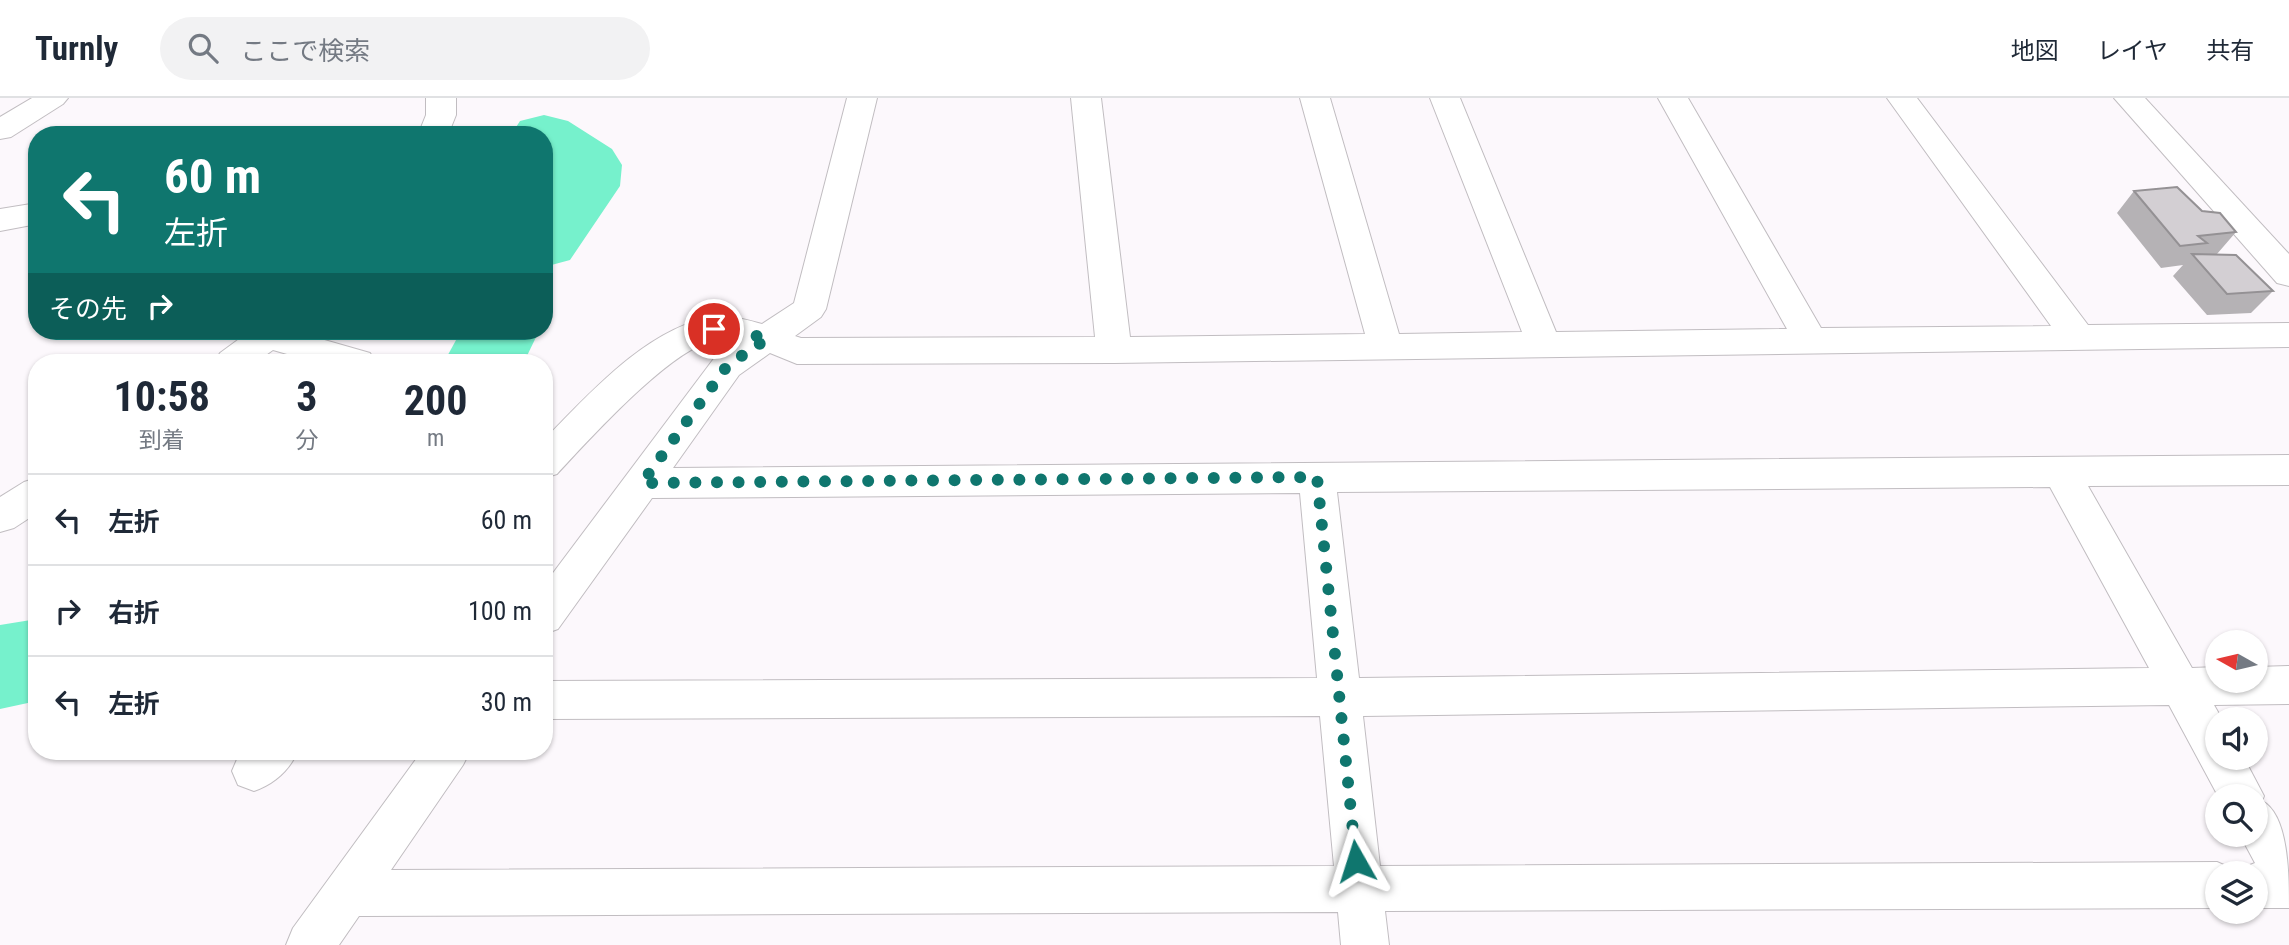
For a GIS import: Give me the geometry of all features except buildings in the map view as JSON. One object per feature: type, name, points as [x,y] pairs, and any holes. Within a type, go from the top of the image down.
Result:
[{"type":"street","points":[[0,130],[53,98]]},
{"type":"street","points":[[437,126],[441,115],[441,98]]},
{"type":"street","points":[[553,605],[727,366],[809,309],[862,98]]},
{"type":"street","points":[[1086,98],[1114,350]]},
{"type":"street","points":[[1315,98],[1385,345]]},
{"type":"street","points":[[1446,98],[1543,343]]},
{"type":"street","points":[[1674,98],[1810,340]]},
{"type":"street","points":[[1902,98],[2078,337]]},
{"type":"street","points":[[2129,98],[2289,275]]},
{"type":"street","points":[[0,220],[28,215]]},
{"type":"street","points":[[553,455],[603,404],[666,351],[700,333],[714,329],[768,338],[797,351],[1114,350],[2289,335]]},
{"type":"street","points":[[243,354],[262,340]]},
{"type":"street","points":[[292,340],[334,354]]},
{"type":"street","points":[[642,483],[2289,470]]},
{"type":"street","points":[[2061,473],[2205,729]]},
{"type":"street","points":[[1317,477],[1365,945]]},
{"type":"street","points":[[0,517],[28,499]]},
{"type":"street","points":[[553,701],[1339,696],[2289,685]]},
{"type":"street","points":[[310,945],[442,760]]},
{"type":"street","points":[[2268,841],[2289,879]]},
{"type":"street","points":[[347,893],[2205,885]]},
{"type":"street","points":[[2268,885],[2289,885]]},
{"type":"waterway","points":[[553,142],[587,165],[585,186],[553,230]]},
{"type":"waterway","points":[[488,354],[495,340]]},
{"type":"waterway","points":[[0,667],[28,662]]},
{"type":"route","points":[[714,329],[768,338],[727,366],[642,483],[1317,477],[1356,861]]}]
